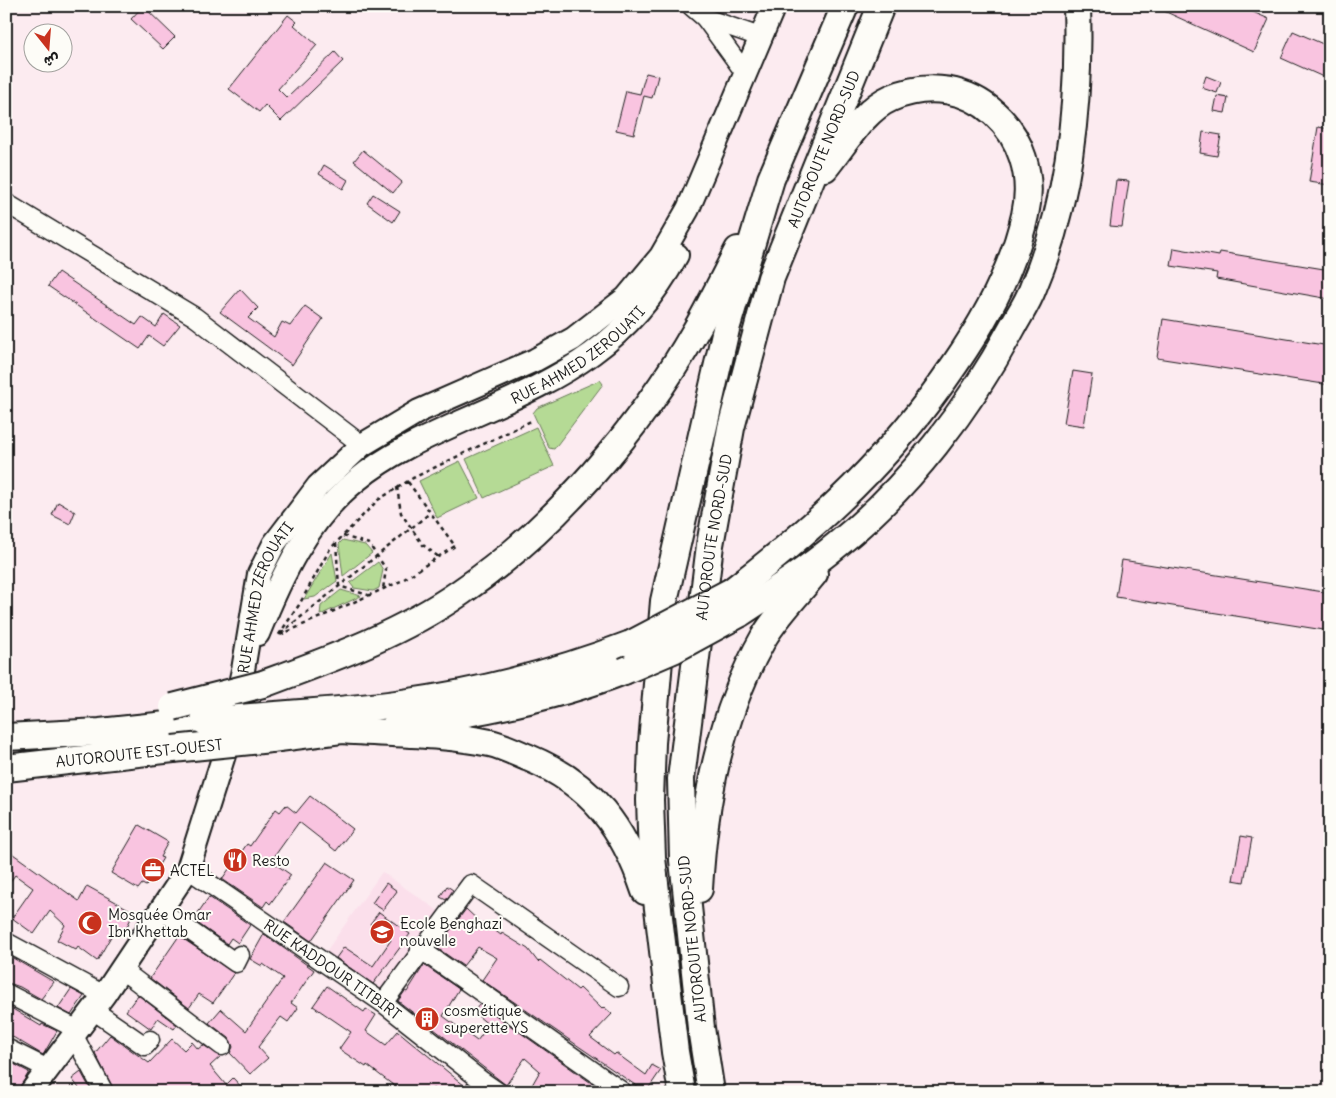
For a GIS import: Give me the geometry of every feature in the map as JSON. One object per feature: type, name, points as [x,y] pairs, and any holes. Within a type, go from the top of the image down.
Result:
[{"type":"highway","name":"AUTOROUTE NORD-SUD","points":[[682,1092],[674,1052],[652,858],[650,800],[652,743],[664,600],[726,329],[771,179],[845,6]]},
{"type":"highway","name":"AUTOROUTE NORD-SUD","points":[[710,1092],[683,860],[681,779],[710,545],[731,428],[772,278],[881,6]]},
{"type":"highway","points":[[268,727],[463,692],[532,677],[593,659],[793,579],[839,544],[870,516],[918,465],[959,415],[999,353],[1033,288],[1056,219],[1068,160],[1077,64],[1077,6]]},
{"type":"highway","points":[[342,730],[413,722],[561,692],[624,671],[672,650],[736,602],[794,544],[843,499],[887,453],[928,404],[978,331],[1010,266],[1026,213],[1028,181],[1022,153],[1010,130],[993,109],[971,97],[944,88],[918,89],[890,99],[865,118],[808,190]]},
{"type":"highway","points":[[6,736],[172,708],[253,677],[345,654],[402,626],[460,593],[524,544],[573,496],[650,402],[696,331],[739,249],[771,179]]},
{"type":"highway","points":[[694,962],[705,810],[724,729],[744,678],[765,635],[839,544]]},
{"type":"highway","name":"AUTOROUTE EST-OUEST","points":[[6,736],[100,732],[204,721],[268,727]]},
{"type":"highway","points":[[268,727],[455,738],[492,744],[550,766],[600,806],[618,830],[635,860],[663,952]]},
{"type":"highway","name":"AUTOROUTE EST-OUEST","points":[[6,768],[173,749],[268,727]]},
{"type":"main road","name":"RUE AHMED ZEROUATI","points":[[253,677],[259,574],[274,544],[318,486],[362,445],[419,411],[535,360],[573,339],[626,298],[661,256],[688,209],[774,6]]},
{"type":"main road","name":"RUE AHMED ZEROUATI","points":[[253,677],[282,576],[307,534],[329,507],[356,481],[382,462],[420,440],[562,375],[612,340],[630,323],[672,265],[721,173],[725,124]]},
{"type":"main road","points":[[31,1092],[122,970],[188,869],[224,755],[253,677]]},
{"type":"street","points":[[691,6],[705,18],[745,73]]},
{"type":"street","points":[[705,18],[760,37]]},
{"type":"street","points":[[6,203],[195,317],[362,445]]},
{"type":"street","name":"RUE KADDOUR TITBIRT","points":[[188,869],[383,1003],[482,1082],[498,1092]]},
{"type":"street","points":[[383,1003],[420,949],[471,884],[619,987]]},
{"type":"street","points":[[162,911],[236,963],[240,955]]},
{"type":"street","points":[[6,942],[99,1002],[145,1046],[150,1040]]},
{"type":"street","points":[[420,949],[623,1092]]},
{"type":"street","points":[[122,970],[222,1046]]},
{"type":"street","points":[[6,993],[76,1032],[104,1092]]},
{"type":"street","points":[[6,1048],[48,1069]]},
{"type":"path","points":[[278,636],[336,543],[378,500],[397,487],[533,420]]},
{"type":"path","points":[[278,636],[383,589],[440,558],[455,546],[408,482]]},
{"type":"path","points":[[397,487],[401,513],[423,545],[440,558]]},
{"type":"path","points":[[278,636],[431,513]]},
{"type":"path","points":[[343,536],[368,544],[386,569],[383,589]]},
{"type":"path","points":[[336,543],[339,586]]},
{"type":"path","points":[[339,586],[368,595]]},
{"type":"shaded area","name":"Ecole Benghazi nouvelle","points":[[382,872],[440,912],[382,991],[325,953]]},
{"type":"green space","points":[[600,380],[603,384],[554,449],[549,448],[533,413],[537,408]]},
{"type":"green space","points":[[536,427],[554,466],[484,498],[466,459]]},
{"type":"green space","points":[[460,461],[479,498],[437,518],[419,481]]},
{"type":"green space","points":[[343,540],[365,545],[372,553],[343,576],[339,544]]},
{"type":"green space","points":[[332,553],[337,581],[315,597],[304,599]]},
{"type":"green space","points":[[378,562],[383,570],[379,588],[373,591],[354,588],[350,583]]},
{"type":"green space","points":[[341,590],[361,596],[320,615],[321,606]]},
{"type":"building","points":[[143,6],[175,37],[163,49],[131,19]]},
{"type":"building","points":[[1153,6],[1239,6],[1269,19],[1254,52]]},
{"type":"building","points":[[288,15],[297,22],[294,25],[317,45],[278,89],[287,98],[335,52],[343,61],[281,121],[265,105],[259,112],[229,89]]},
{"type":"building","points":[[1293,31],[1330,47],[1330,80],[1281,58]]},
{"type":"building","points":[[646,73],[658,76],[652,98],[644,96],[634,134],[616,130],[626,91],[640,94]]},
{"type":"building","points":[[1206,76],[1221,82],[1217,93],[1202,88]]},
{"type":"building","points":[[1217,96],[1228,98],[1225,113],[1214,111]]},
{"type":"building","points":[[1318,127],[1330,129],[1330,185],[1309,182]]},
{"type":"building","points":[[1203,132],[1221,135],[1217,156],[1200,153]]},
{"type":"building","points":[[363,150],[402,182],[393,193],[354,161]]},
{"type":"building","points":[[324,165],[348,180],[343,189],[319,174]]},
{"type":"building","points":[[1116,180],[1129,181],[1122,227],[1110,226]]},
{"type":"building","points":[[373,194],[400,211],[393,222],[367,203]]},
{"type":"building","points":[[1174,248],[1219,256],[1220,252],[1330,270],[1330,299],[1216,279],[1217,273],[1171,266]]},
{"type":"building","points":[[58,272],[136,325],[142,317],[156,327],[164,314],[180,325],[163,346],[149,336],[140,349],[48,286]]},
{"type":"building","points":[[240,289],[258,308],[248,318],[274,337],[282,322],[290,326],[305,306],[323,319],[292,365],[220,312]]},
{"type":"building","points":[[1163,319],[1330,346],[1330,385],[1157,358]]},
{"type":"building","points":[[1073,371],[1092,374],[1084,426],[1064,423]]},
{"type":"building","points":[[58,502],[75,512],[70,524],[52,515]]},
{"type":"building","points":[[1122,560],[1330,593],[1330,631],[1116,597]]},
{"type":"building","points":[[310,796],[353,829],[336,851],[299,822],[271,861],[291,875],[270,904],[267,901],[263,907],[222,879],[247,844],[250,846],[276,809],[280,812],[286,805],[296,813]]},
{"type":"building","points":[[139,825],[168,842],[160,857],[163,858],[146,886],[142,884],[138,889],[111,873]]},
{"type":"building","points":[[1241,836],[1252,838],[1244,882],[1233,880]]},
{"type":"building","points":[[6,849],[79,901],[87,886],[134,912],[123,935],[114,931],[97,961],[78,947],[76,950],[57,940],[65,925],[50,911],[34,934],[12,918],[33,888],[15,875],[6,887]]},
{"type":"building","points":[[327,862],[354,880],[311,941],[284,922]]},
{"type":"building","points":[[386,883],[397,891],[383,910],[372,903]]},
{"type":"building","points":[[447,886],[453,890],[446,900],[440,897]]},
{"type":"building","points":[[209,897],[250,925],[238,943],[231,938],[227,944],[193,920]]},
{"type":"building","points":[[466,909],[482,924],[483,922],[501,935],[502,933],[528,949],[538,962],[540,960],[578,990],[580,988],[602,1009],[604,1007],[612,1014],[590,1037],[646,1075],[652,1065],[661,1070],[646,1092],[634,1092],[638,1087],[482,980],[497,958],[478,947],[463,966],[437,948]]},
{"type":"building","points":[[379,912],[410,934],[373,984],[336,958],[344,947],[373,966],[391,940],[370,924]]},
{"type":"building","points":[[264,934],[314,970],[291,1003],[298,1008],[288,1022],[281,1017],[258,1047],[268,1058],[250,1074],[230,1053],[233,1047],[229,1038],[209,1023],[221,1009],[246,1031],[283,978],[263,964],[262,966],[250,959]]},
{"type":"building","points":[[179,936],[234,973],[213,1003],[199,994],[189,1008],[150,978]]},
{"type":"building","points":[[6,954],[54,982],[41,999],[20,987],[6,982]]},
{"type":"building","points":[[424,965],[459,989],[443,1016],[477,1041],[489,1025],[473,1012],[480,1004],[604,1092],[528,1092],[540,1071],[525,1058],[506,1085],[398,1001],[405,991],[407,992]]},
{"type":"building","points":[[327,986],[364,1012],[366,1009],[376,1015],[366,1031],[386,1045],[398,1031],[465,1086],[467,1083],[479,1092],[438,1092],[433,1088],[429,1092],[402,1092],[367,1065],[366,1067],[339,1049],[351,1032],[313,1006]]},
{"type":"building","points":[[71,989],[84,996],[71,1015],[58,1008]]},
{"type":"building","points":[[138,995],[177,1025],[174,1029],[158,1018],[151,1029],[126,1011]]},
{"type":"building","points":[[6,1005],[41,1026],[42,1024],[57,1031],[43,1055],[6,1033]]},
{"type":"building","points":[[110,1035],[149,1063],[172,1039],[184,1050],[192,1042],[198,1049],[203,1045],[221,1056],[210,1066],[226,1085],[233,1078],[246,1092],[115,1092],[95,1053]]},
{"type":"building","points":[[6,1060],[29,1072],[19,1089],[6,1082]]},
{"type":"building","points":[[81,1072],[92,1092],[82,1092],[72,1079]]},
{"type":"place","name":"Resto","points":[[235,860]]},
{"type":"place","name":"ACTEL","points":[[153,870]]},
{"type":"place","name":"Mosquée Omar Ibn Khettab","points":[[90,923]]},
{"type":"place","name":"Ecole Benghazi nouvelle","points":[[382,932]]},
{"type":"place","name":"cosmétique superette YS","points":[[427,1019]]}]
